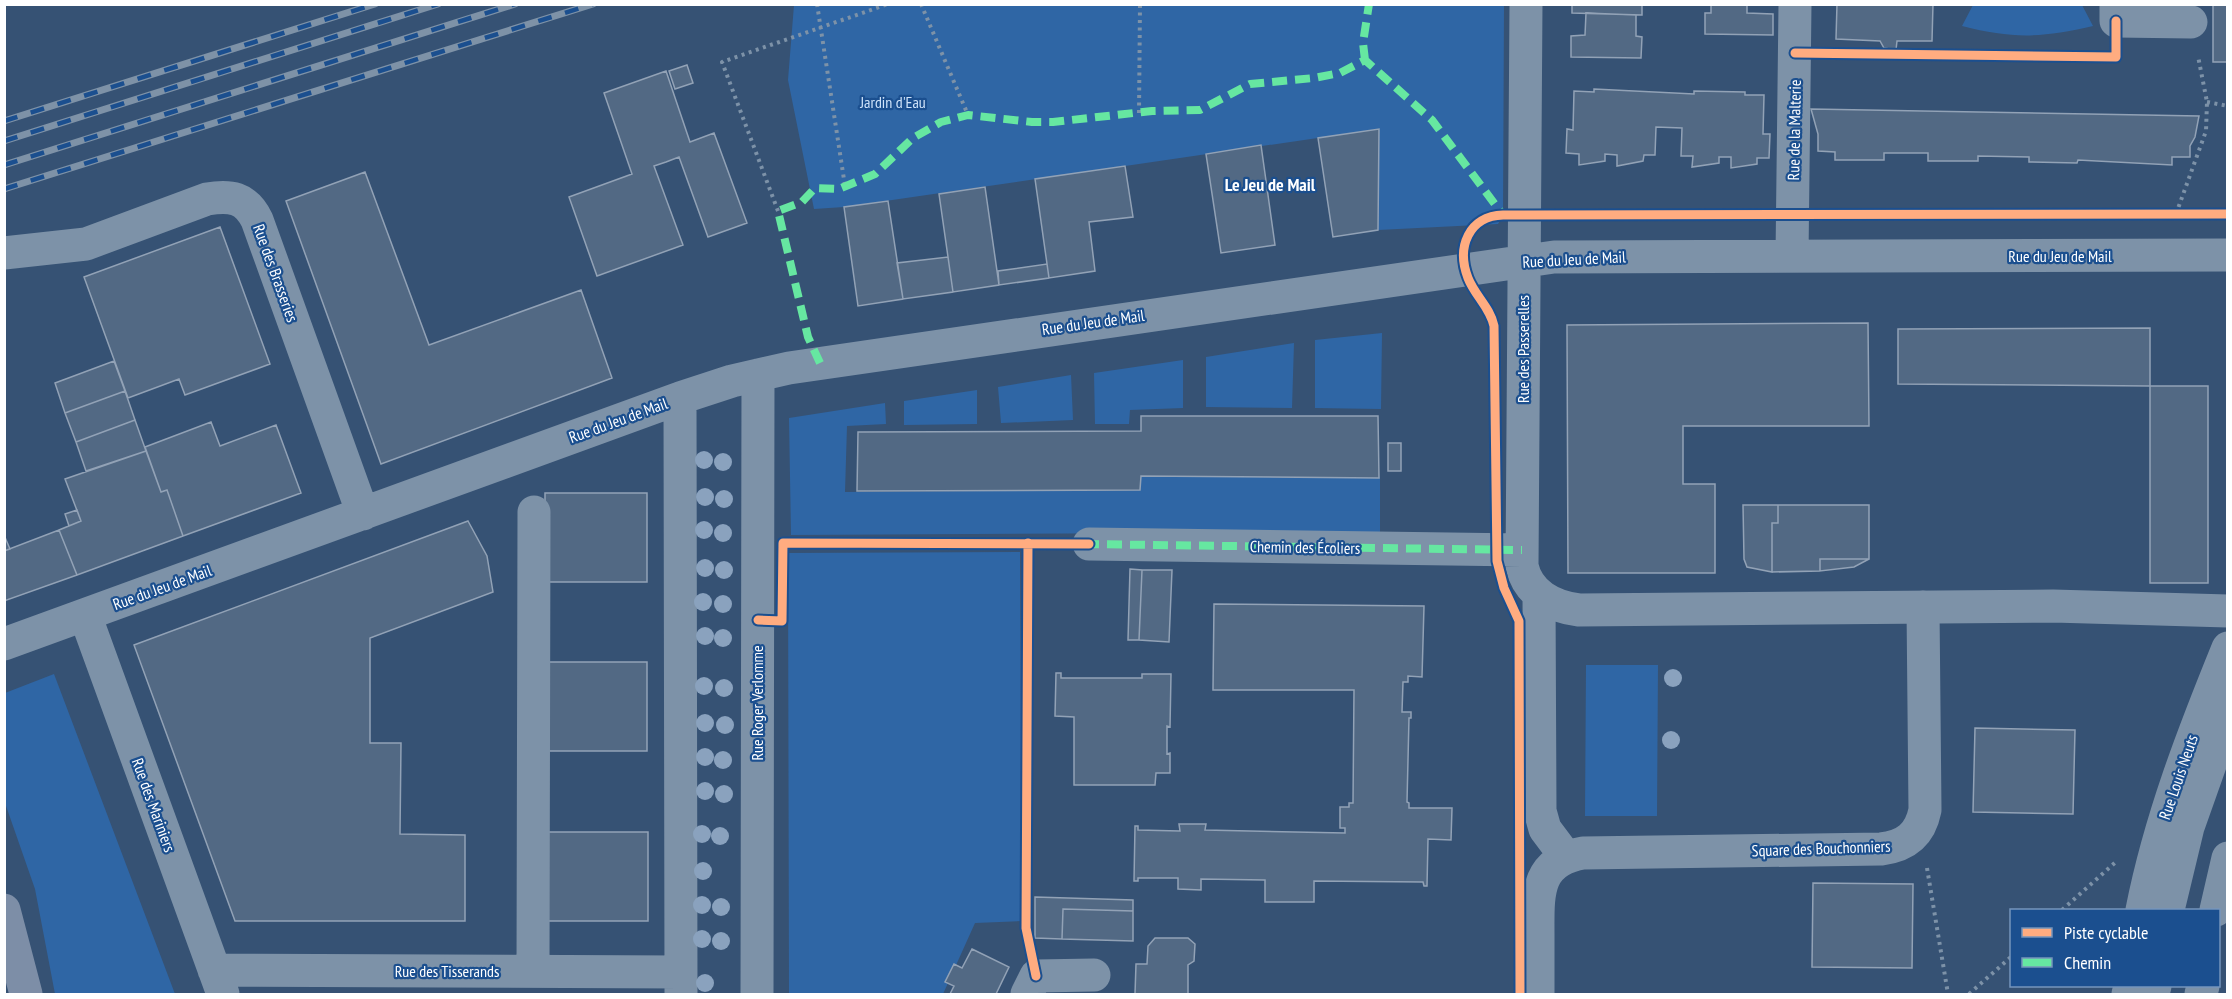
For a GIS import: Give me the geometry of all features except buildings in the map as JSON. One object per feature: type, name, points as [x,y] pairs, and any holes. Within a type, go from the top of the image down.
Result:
[{"type":"main road","points":[[4,910],[26,994]]},
{"type":"street","name":"Rue des Passerelles","points":[[1522,550],[1526,4]]},
{"type":"street","name":"Rue de la Malterie","points":[[1792,256],[1795,4]]},
{"type":"street","points":[[2116,4],[2116,21],[2191,22]]},
{"type":"street","name":"Rue des Brasseries","points":[[4,253],[86,244],[207,200],[228,197],[243,201],[257,220],[363,514]]},
{"type":"street","name":"Rue du Jeu de Mail","points":[[4,644],[680,398],[758,375],[1154,313],[1524,260],[1569,256],[2228,255]]},
{"type":"street","name":"Rue Roger Verlomme","points":[[757,994],[758,375]]},
{"type":"street","points":[[680,398],[681,983]]},
{"type":"street","points":[[533,971],[534,512]]},
{"type":"street","name":"Chemin des Écoliers","points":[[1089,544],[1522,550]]},
{"type":"street","points":[[1522,550],[1524,575],[1539,595],[1553,604],[1579,610],[2076,606],[2228,611]]},
{"type":"street","points":[[1538,994],[1538,896],[1546,872],[1566,857],[1545,829],[1540,811],[1539,595]]},
{"type":"street","points":[[1920,828],[1925,810],[1923,606]]},
{"type":"street","name":"Rue des Mariniers","points":[[85,615],[218,982]]},
{"type":"street","name":"Rue Louis Neuts","points":[[2142,909],[2159,834],[2182,762],[2228,648]]},
{"type":"street","name":"Rue Louis Neuts","points":[[2168,909],[2188,827],[2228,714]]},
{"type":"street","name":"Square des Bouchonniers","points":[[1566,857],[1583,853],[1881,849],[1908,841],[1920,828]]},
{"type":"street","points":[[2216,909],[2228,858]]},
{"type":"street","name":"Rue des Tisserands","points":[[218,982],[533,971],[681,983]]},
{"type":"street","points":[[1027,994],[1036,976],[1094,975]]},
{"type":"path","points":[[817,4],[845,186]]},
{"type":"path","points":[[778,211],[722,62],[888,4]]},
{"type":"path","points":[[921,4],[968,115]]},
{"type":"path","points":[[1139,113],[1140,4]]},
{"type":"path","points":[[2164,214],[2181,214],[2202,147],[2207,118],[2207,102],[2191,22]]},
{"type":"path","points":[[2207,102],[2228,106]]},
{"type":"path","points":[[1920,828],[1948,994]]},
{"type":"path","points":[[2063,909],[2122,857]]},
{"type":"path","points":[[1969,994],[2010,958]]},
{"type":"green space","name":"Jardin d'Eau","points":[[794,5],[1504,5],[1503,215],[1498,224],[1378,230],[1379,129],[844,207],[814,209],[788,80]]},
{"type":"green space","points":[[1973,5],[2082,5],[2093,26],[2042,35],[2012,35],[1962,26]]},
{"type":"green space","points":[[1382,333],[1381,409],[1315,408],[1315,340]]},
{"type":"green space","points":[[1294,343],[1292,408],[1206,407],[1206,357]]},
{"type":"green space","points":[[1183,360],[1183,408],[1130,410],[1129,424],[1095,424],[1094,373]]},
{"type":"green space","points":[[1071,375],[1073,420],[1001,423],[998,387]]},
{"type":"green space","points":[[977,390],[977,424],[904,425],[904,401]]},
{"type":"green space","points":[[885,403],[886,424],[847,426],[845,492],[1140,490],[1141,476],[1379,478],[1380,476],[1380,532],[791,535],[789,418]]},
{"type":"green space","points":[[1020,552],[1022,921],[975,923],[943,994],[789,994],[788,553]]},
{"type":"green space","points":[[1586,665],[1658,665],[1657,816],[1585,816]]},
{"type":"green space","points":[[54,674],[175,994],[55,994],[35,889],[5,803],[5,693]]},
{"type":"railway","points":[[4,121],[375,4]]},
{"type":"railway","points":[[4,141],[438,4]]},
{"type":"railway","points":[[4,165],[515,4]]},
{"type":"railway","points":[[4,189],[593,4]]},
{"type":"marked path","points":[[1365,60],[1363,43],[1369,4]]},
{"type":"marked path","points":[[820,363],[808,337],[778,211],[802,202],[815,188],[839,189],[875,174],[913,138],[941,122],[968,115],[1053,122],[1152,111],[1200,110],[1250,84],[1314,78],[1340,73],[1365,60],[1432,120],[1503,215]]},
{"type":"marked path","points":[[1084,544],[1522,550]]},
{"type":"cycle path","points":[[1795,53],[2116,57],[2116,21]]},
{"type":"cycle path","points":[[1520,994],[1519,621],[1504,588],[1497,561],[1494,326],[1468,278],[1465,266],[1465,245],[1474,227],[1491,217],[1503,215],[2228,214]]},
{"type":"cycle path","points":[[758,620],[782,621],[783,543],[1089,544]]},
{"type":"cycle path","points":[[1028,543],[1026,928],[1036,976]]},
{"type":"district","name":"Le Jeu de Mail","points":[[1270,184]]}]
